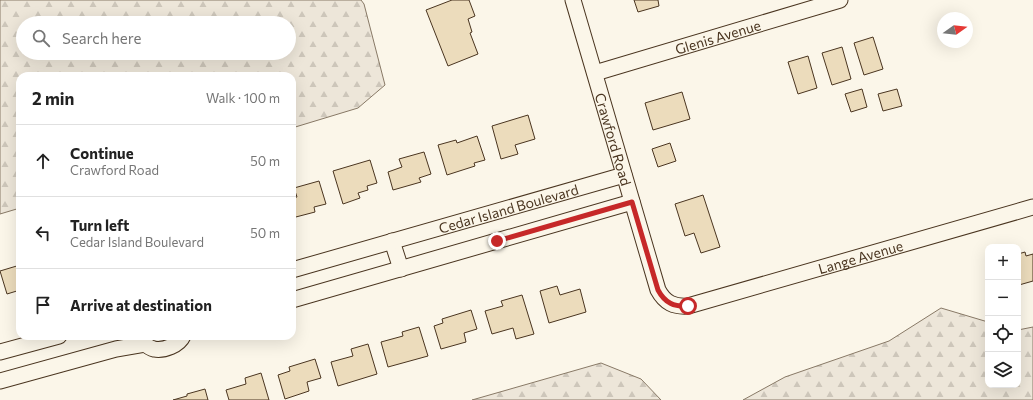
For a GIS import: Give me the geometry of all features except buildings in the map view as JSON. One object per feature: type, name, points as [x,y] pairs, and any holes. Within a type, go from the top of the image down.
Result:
[{"type":"street","name":"Crawford Road","points":[[573,0],[658,290],[671,304],[688,306]]},
{"type":"street","name":"Glenis Avenue","points":[[594,73],[840,0]]},
{"type":"street","name":"Cedar Island Boulevard","points":[[296,269],[624,175]]},
{"type":"street","name":"Cedar Island Boulevard","points":[[296,299],[632,202]]},
{"type":"street","name":"Lange Avenue","points":[[688,306],[1033,207]]},
{"type":"street","points":[[392,241],[401,269]]},
{"type":"street","points":[[0,352],[44,340]]},
{"type":"street","points":[[0,381],[116,349],[141,340],[154,349],[165,349],[174,345],[178,340]]},
{"type":"green space","points":[[0,0],[361,0],[364,4],[385,85],[358,108],[296,127],[296,72],[16,72],[16,209],[0,214]]},
{"type":"green space","points":[[941,308],[985,321],[985,388],[1021,388],[1021,329],[1033,327],[1033,400],[743,400],[785,377],[889,341]]},
{"type":"green space","points":[[601,363],[641,379],[661,400],[472,400]]},
{"type":"route","points":[[497,241],[632,202],[658,290],[666,301],[671,304],[679,307],[688,306]]}]
